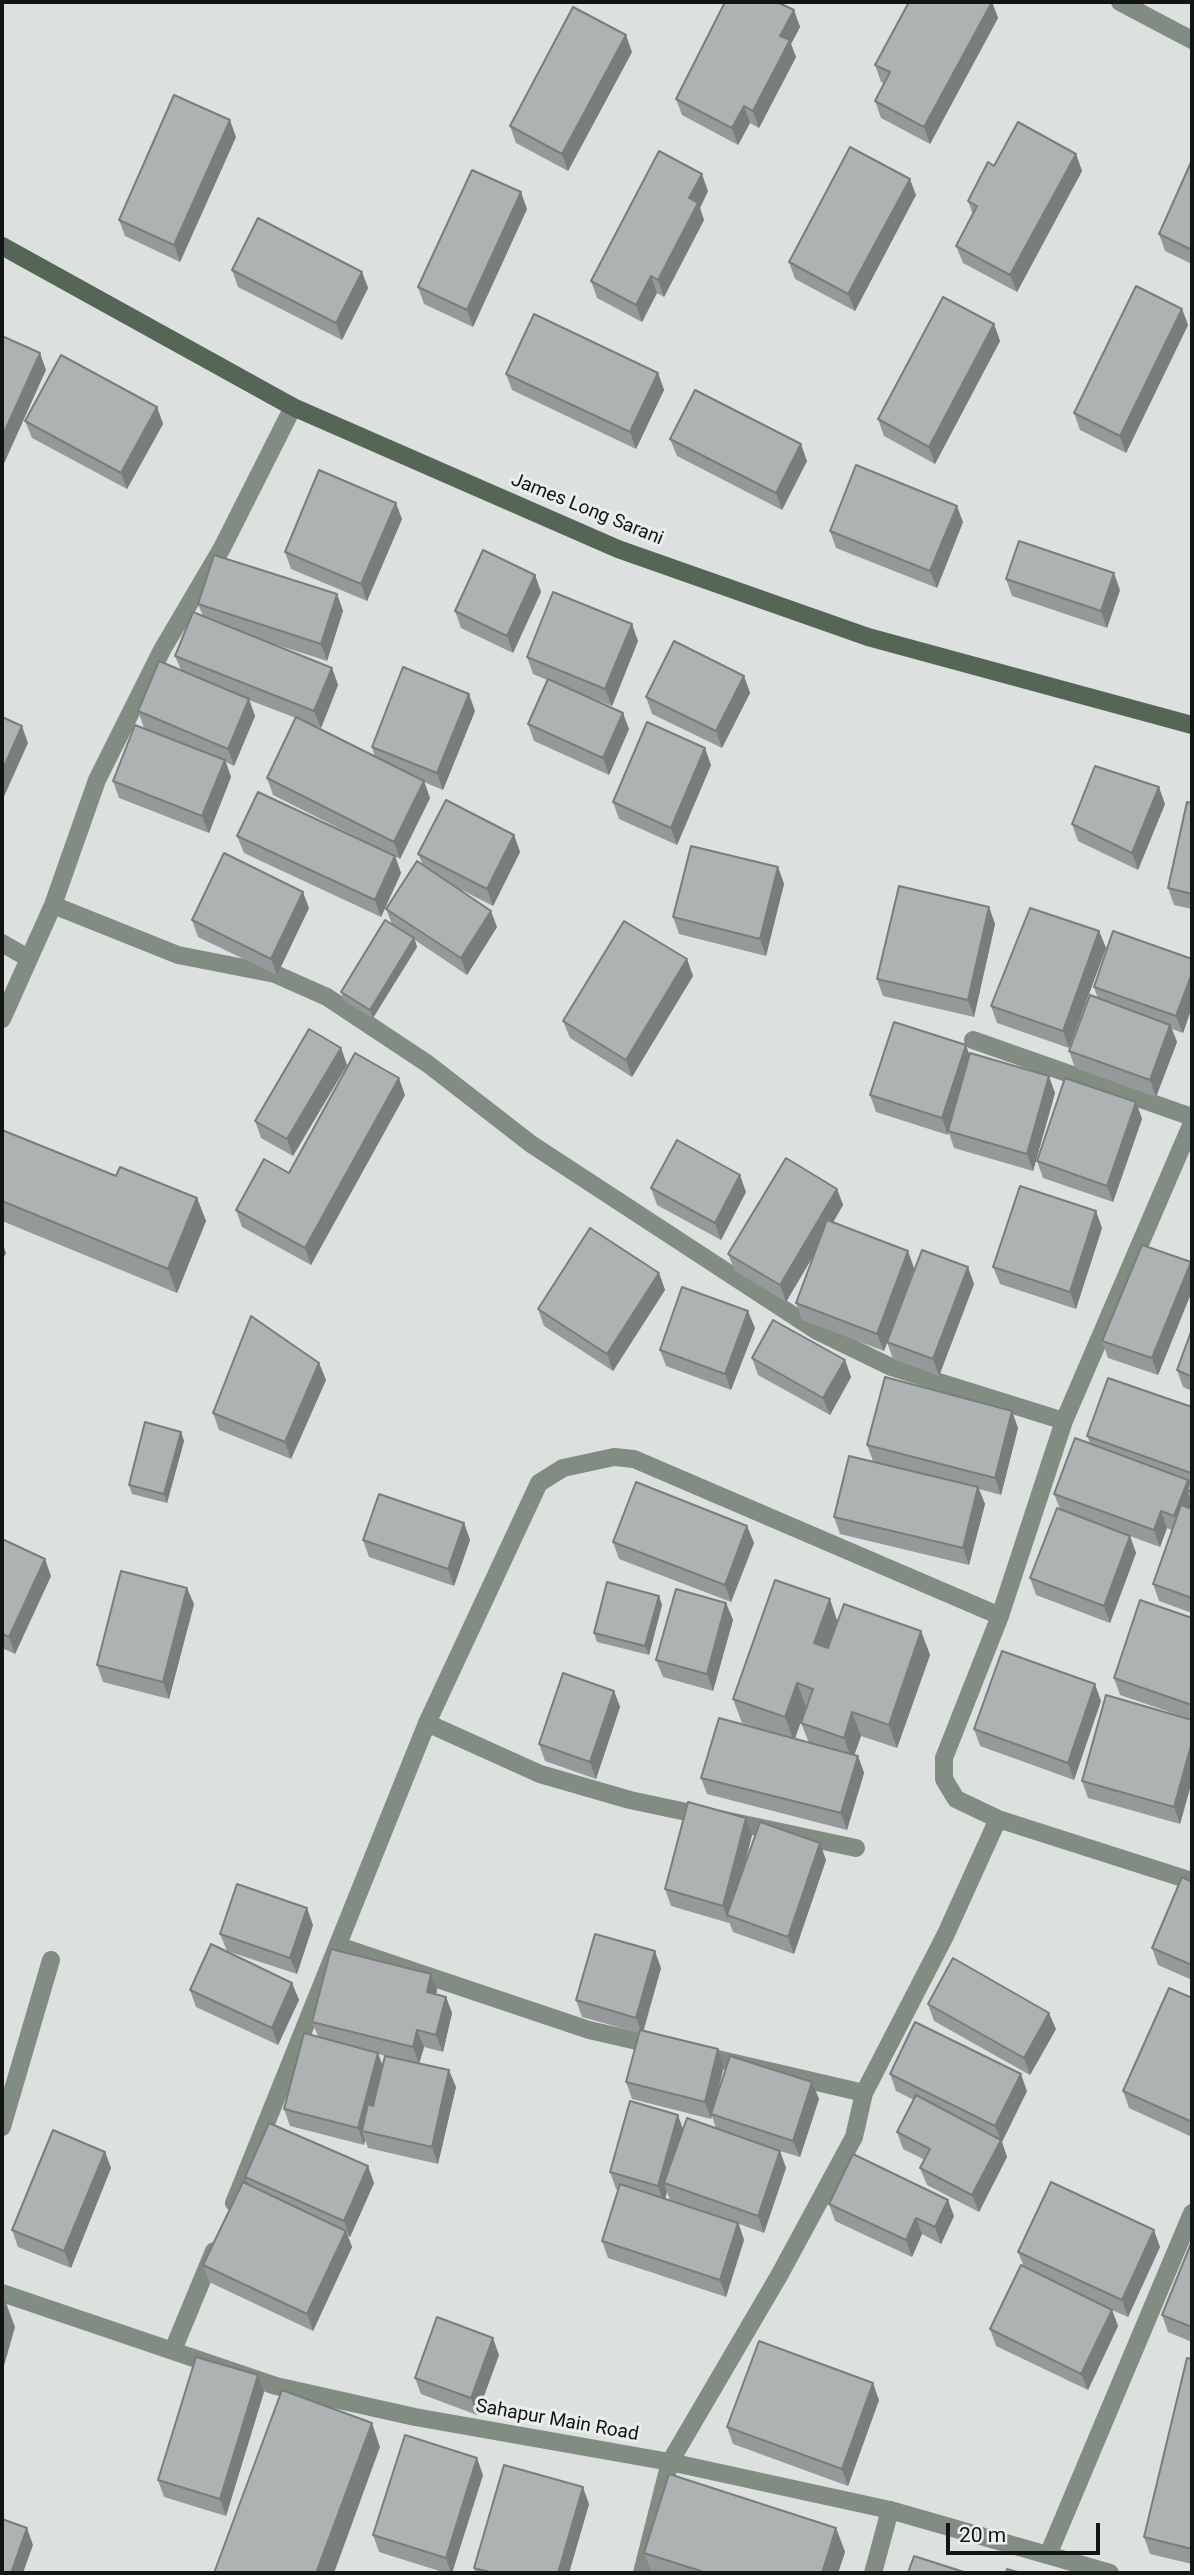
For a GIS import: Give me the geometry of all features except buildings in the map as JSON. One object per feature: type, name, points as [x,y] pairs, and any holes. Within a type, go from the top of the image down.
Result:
[{"type":"main road","name":"James Long Sarani","points":[[2,246],[293,407],[618,549],[868,637],[1192,725]]},
{"type":"street","points":[[1120,2],[1192,40]]},
{"type":"street","points":[[2,1019],[53,905],[97,780],[162,650],[222,548],[293,407]]},
{"type":"street","points":[[53,905],[178,955],[275,974],[327,996],[428,1065],[531,1144],[817,1331],[891,1367],[1064,1421]]},
{"type":"street","points":[[2,943],[28,958]]},
{"type":"street","points":[[973,1040],[1192,1117]]},
{"type":"street","points":[[1192,1123],[1064,1421],[1000,1616],[944,1758],[944,1779],[956,1799],[998,1819],[1192,1881]]},
{"type":"street","points":[[173,2350],[339,1946],[427,1723],[539,1483],[563,1468],[614,1457],[634,1459],[1000,1616]]},
{"type":"street","points":[[427,1723],[540,1774],[617,1797],[856,1848]]},
{"type":"street","points":[[642,2573],[670,2462],[780,2274],[854,2137],[864,2093],[945,1936],[998,1819]]},
{"type":"street","points":[[339,1946],[589,2030],[864,2093]]},
{"type":"street","points":[[2,2127],[51,1960]]},
{"type":"street","points":[[1048,2555],[1192,2213]]},
{"type":"street","name":"Sahapur Main Road","points":[[2,2293],[276,2386],[415,2417],[670,2462],[890,2510],[1110,2573]]},
{"type":"street","points":[[873,2573],[890,2510]]}]
